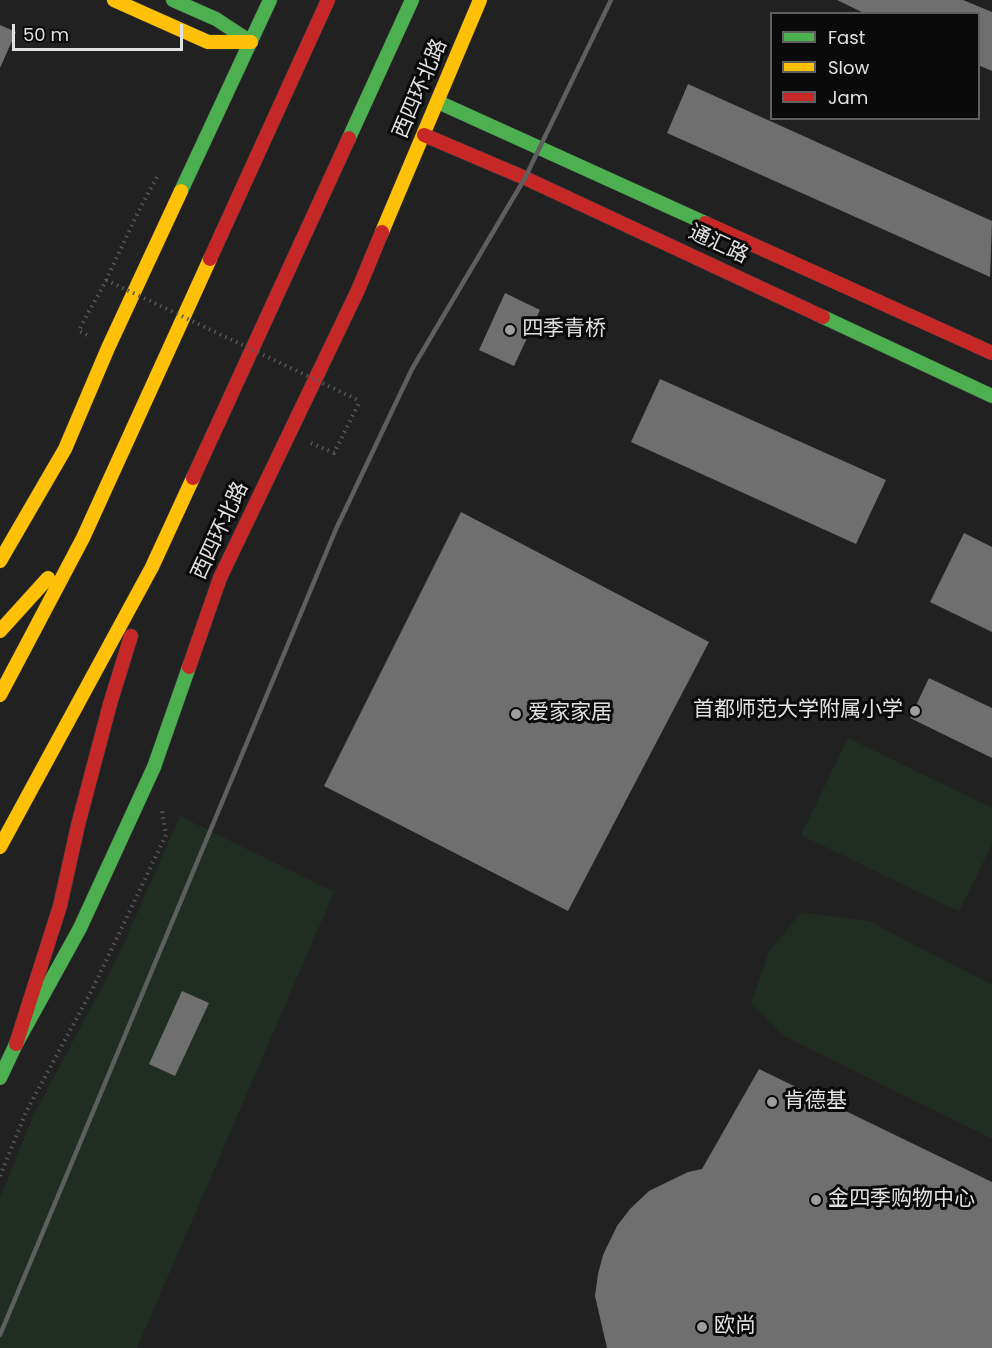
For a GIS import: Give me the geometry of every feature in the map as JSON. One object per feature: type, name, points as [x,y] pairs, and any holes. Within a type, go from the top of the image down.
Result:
[{"type":"main road","points":[[114,0],[208,42],[251,42]]},
{"type":"main road","points":[[173,0],[216,19],[251,42]]},
{"type":"main road","points":[[0,561],[65,449],[108,348],[270,0]]},
{"type":"main road","points":[[0,695],[83,538],[328,0]]},
{"type":"main road","name":"西四环北路","points":[[0,847],[152,567],[412,0]]},
{"type":"main road","name":"西四环北路","points":[[0,1078],[16,1044],[80,928],[154,767],[220,578],[358,290],[480,0]]},
{"type":"main road","name":"通汇路","points":[[438,102],[992,353]]},
{"type":"main road","name":"通汇路","points":[[424,135],[535,183],[992,396]]},
{"type":"main road","points":[[0,632],[83,538]]},
{"type":"main road","points":[[16,1044],[60,906],[78,825],[110,704],[152,567]]},
{"type":"path","points":[[79,331],[106,280],[144,198],[160,172]]},
{"type":"path","points":[[106,280],[360,401],[334,453]]},
{"type":"path","points":[[0,1176],[26,1112],[92,990],[166,835],[160,801]]},
{"type":"green space","points":[[848,738],[992,808],[992,844],[959,912],[801,835]]},
{"type":"green space","points":[[180,816],[334,892],[137,1348],[0,1348],[0,1199],[33,1116],[117,959]]},
{"type":"green space","points":[[801,912],[869,921],[992,985],[992,1139],[784,1036],[751,1004],[769,952]]},
{"type":"building","points":[[837,0],[963,0],[992,12],[992,71],[980,66],[980,12],[862,12]]},
{"type":"building","points":[[0,25],[16,32],[0,68]]},
{"type":"building","points":[[688,84],[992,221],[990,277],[667,133]]},
{"type":"building","name":"四季青桥","points":[[505,293],[540,310],[514,366],[479,350]]},
{"type":"building","points":[[660,379],[886,480],[856,544],[631,442]]},
{"type":"building","name":"爱家家居","points":[[461,512],[709,642],[568,911],[324,786]]},
{"type":"building","points":[[964,533],[992,547],[992,632],[930,602]]},
{"type":"building","points":[[929,678],[992,708],[992,758],[910,718]]},
{"type":"building","points":[[182,991],[209,1003],[175,1076],[149,1064]]},
{"type":"building","name":"金四季购物中心","points":[[759,1069],[992,1182],[992,1348],[607,1348],[595,1296],[603,1255],[617,1226],[630,1209],[649,1191],[688,1172],[702,1169]]},
{"type":"railway","points":[[0,1335],[336,529],[412,369],[525,178],[611,0]]},
{"type":"traffic: fast","points":[[173,0],[216,19],[251,42]]},
{"type":"traffic: fast","points":[[181,191],[270,0]]},
{"type":"traffic: fast","points":[[349,138],[412,0]]},
{"type":"traffic: fast","points":[[438,102],[705,223]]},
{"type":"traffic: fast","points":[[823,317],[992,396]]},
{"type":"traffic: fast","points":[[0,1078],[16,1044],[80,928],[154,767],[189,667]]},
{"type":"traffic: slow","points":[[114,0],[208,42],[251,42]]},
{"type":"traffic: slow","points":[[382,232],[480,0]]},
{"type":"traffic: slow","points":[[0,561],[65,449],[108,348],[181,191]]},
{"type":"traffic: slow","points":[[0,695],[83,538],[210,259]]},
{"type":"traffic: slow","points":[[0,847],[152,567],[193,478]]},
{"type":"traffic: slow","points":[[0,631],[48,578]]},
{"type":"traffic: jam","points":[[210,259],[328,0]]},
{"type":"traffic: jam","points":[[424,135],[525,178],[823,317]]},
{"type":"traffic: jam","points":[[193,478],[349,138]]},
{"type":"traffic: jam","points":[[705,223],[992,353]]},
{"type":"traffic: jam","points":[[189,667],[220,578],[358,290],[382,232]]},
{"type":"traffic: jam","points":[[16,1044],[60,906],[78,825],[110,704],[131,636]]},
{"type":"place","name":"四季青桥","points":[[510,330]]},
{"type":"place","name":"首都师范大学附属小学","points":[[915,711]]},
{"type":"place","name":"爱家家居","points":[[516,714]]},
{"type":"place","name":"肯德基","points":[[772,1102]]},
{"type":"place","name":"金四季购物中心","points":[[816,1200]]},
{"type":"place","name":"欧尚","points":[[702,1327]]}]
